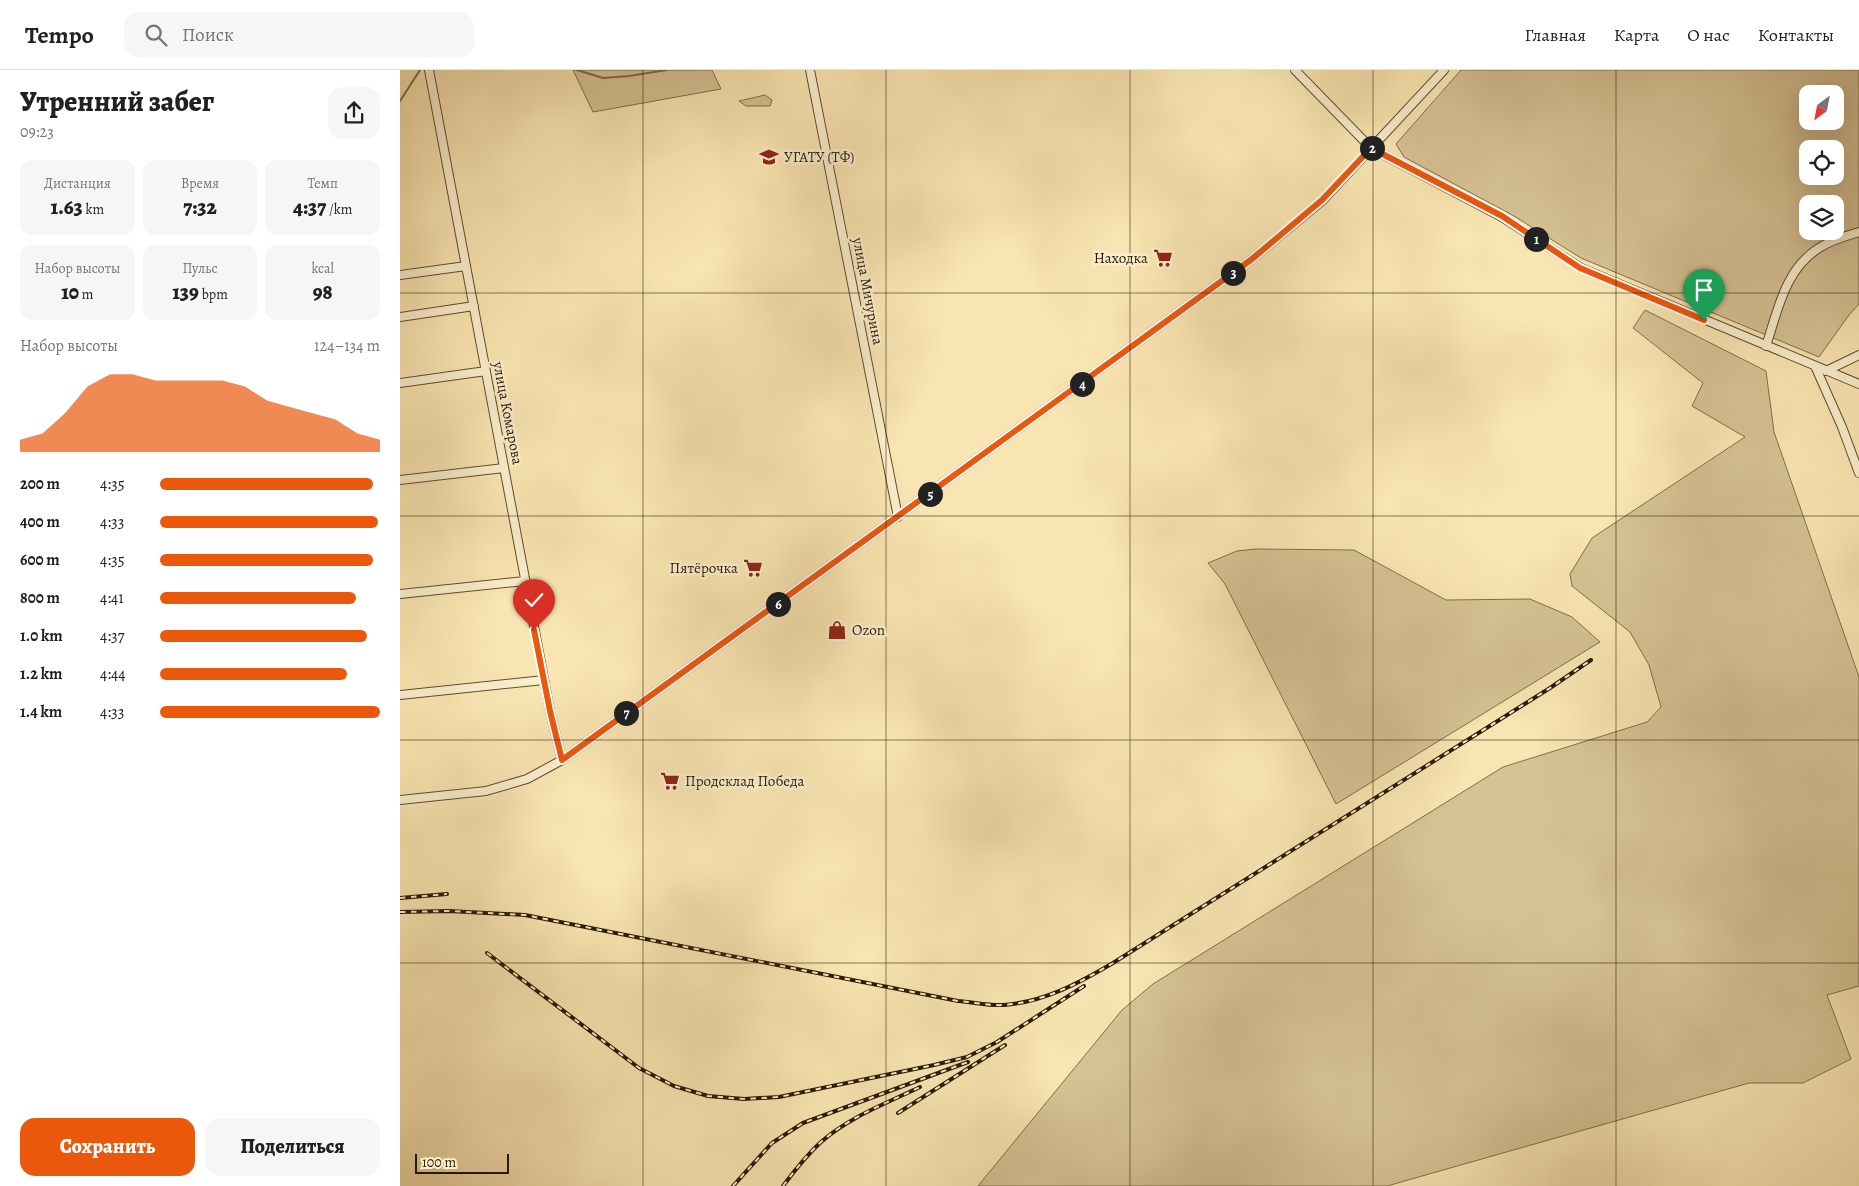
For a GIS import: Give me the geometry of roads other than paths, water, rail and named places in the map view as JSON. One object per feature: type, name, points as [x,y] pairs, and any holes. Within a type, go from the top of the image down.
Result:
[{"type":"street","name":"улица Комарова","points":[[429,70],[544,680],[562,760]]},
{"type":"street","name":"улица Мичурина","points":[[810,70],[898,517]]},
{"type":"street","points":[[1295,70],[1371,148],[1502,216],[1580,268],[1859,384]]},
{"type":"street","points":[[400,800],[486,791],[527,779],[562,760],[1252,259],[1322,200],[1444,70]]},
{"type":"street","points":[[1766,346],[1779,306],[1795,270],[1804,259],[1819,248],[1859,232]]},
{"type":"street","points":[[400,276],[466,266]]},
{"type":"street","points":[[400,316],[474,306]]},
{"type":"street","points":[[1826,371],[1859,355]]},
{"type":"street","points":[[1815,366],[1842,426],[1859,473]]},
{"type":"street","points":[[400,383],[486,371]]},
{"type":"street","points":[[400,480],[504,468]]},
{"type":"street","points":[[400,594],[525,581]]},
{"type":"street","points":[[400,695],[544,680]]},
{"type":"waterway","points":[[400,101],[420,70]]},
{"type":"waterway","points":[[577,70],[603,78],[667,70]]},
{"type":"railway","points":[[400,912],[449,911],[525,915],[958,1001],[998,1005],[1019,1003],[1047,996],[1087,978],[1113,963],[1550,688],[1591,660]]},
{"type":"railway","points":[[400,898],[447,894]]},
{"type":"railway","points":[[487,953],[639,1068],[674,1086],[708,1096],[744,1099],[779,1097],[967,1057],[997,1042],[1084,986]]},
{"type":"railway","points":[[898,1113],[1005,1045]]},
{"type":"railway","points":[[733,1186],[772,1143],[803,1123],[968,1062]]},
{"type":"railway","points":[[783,1186],[811,1152],[832,1133],[869,1111],[920,1087]]},
{"type":"place","name":"УГАТУ (ТФ)","points":[[769,157]]},
{"type":"place","name":"Находка","points":[[1163,258]]},
{"type":"place","name":"Пятёрочка","points":[[753,568]]},
{"type":"place","name":"Ozon","points":[[837,630]]},
{"type":"place","name":"Продсклад Победа","points":[[670,781]]}]
